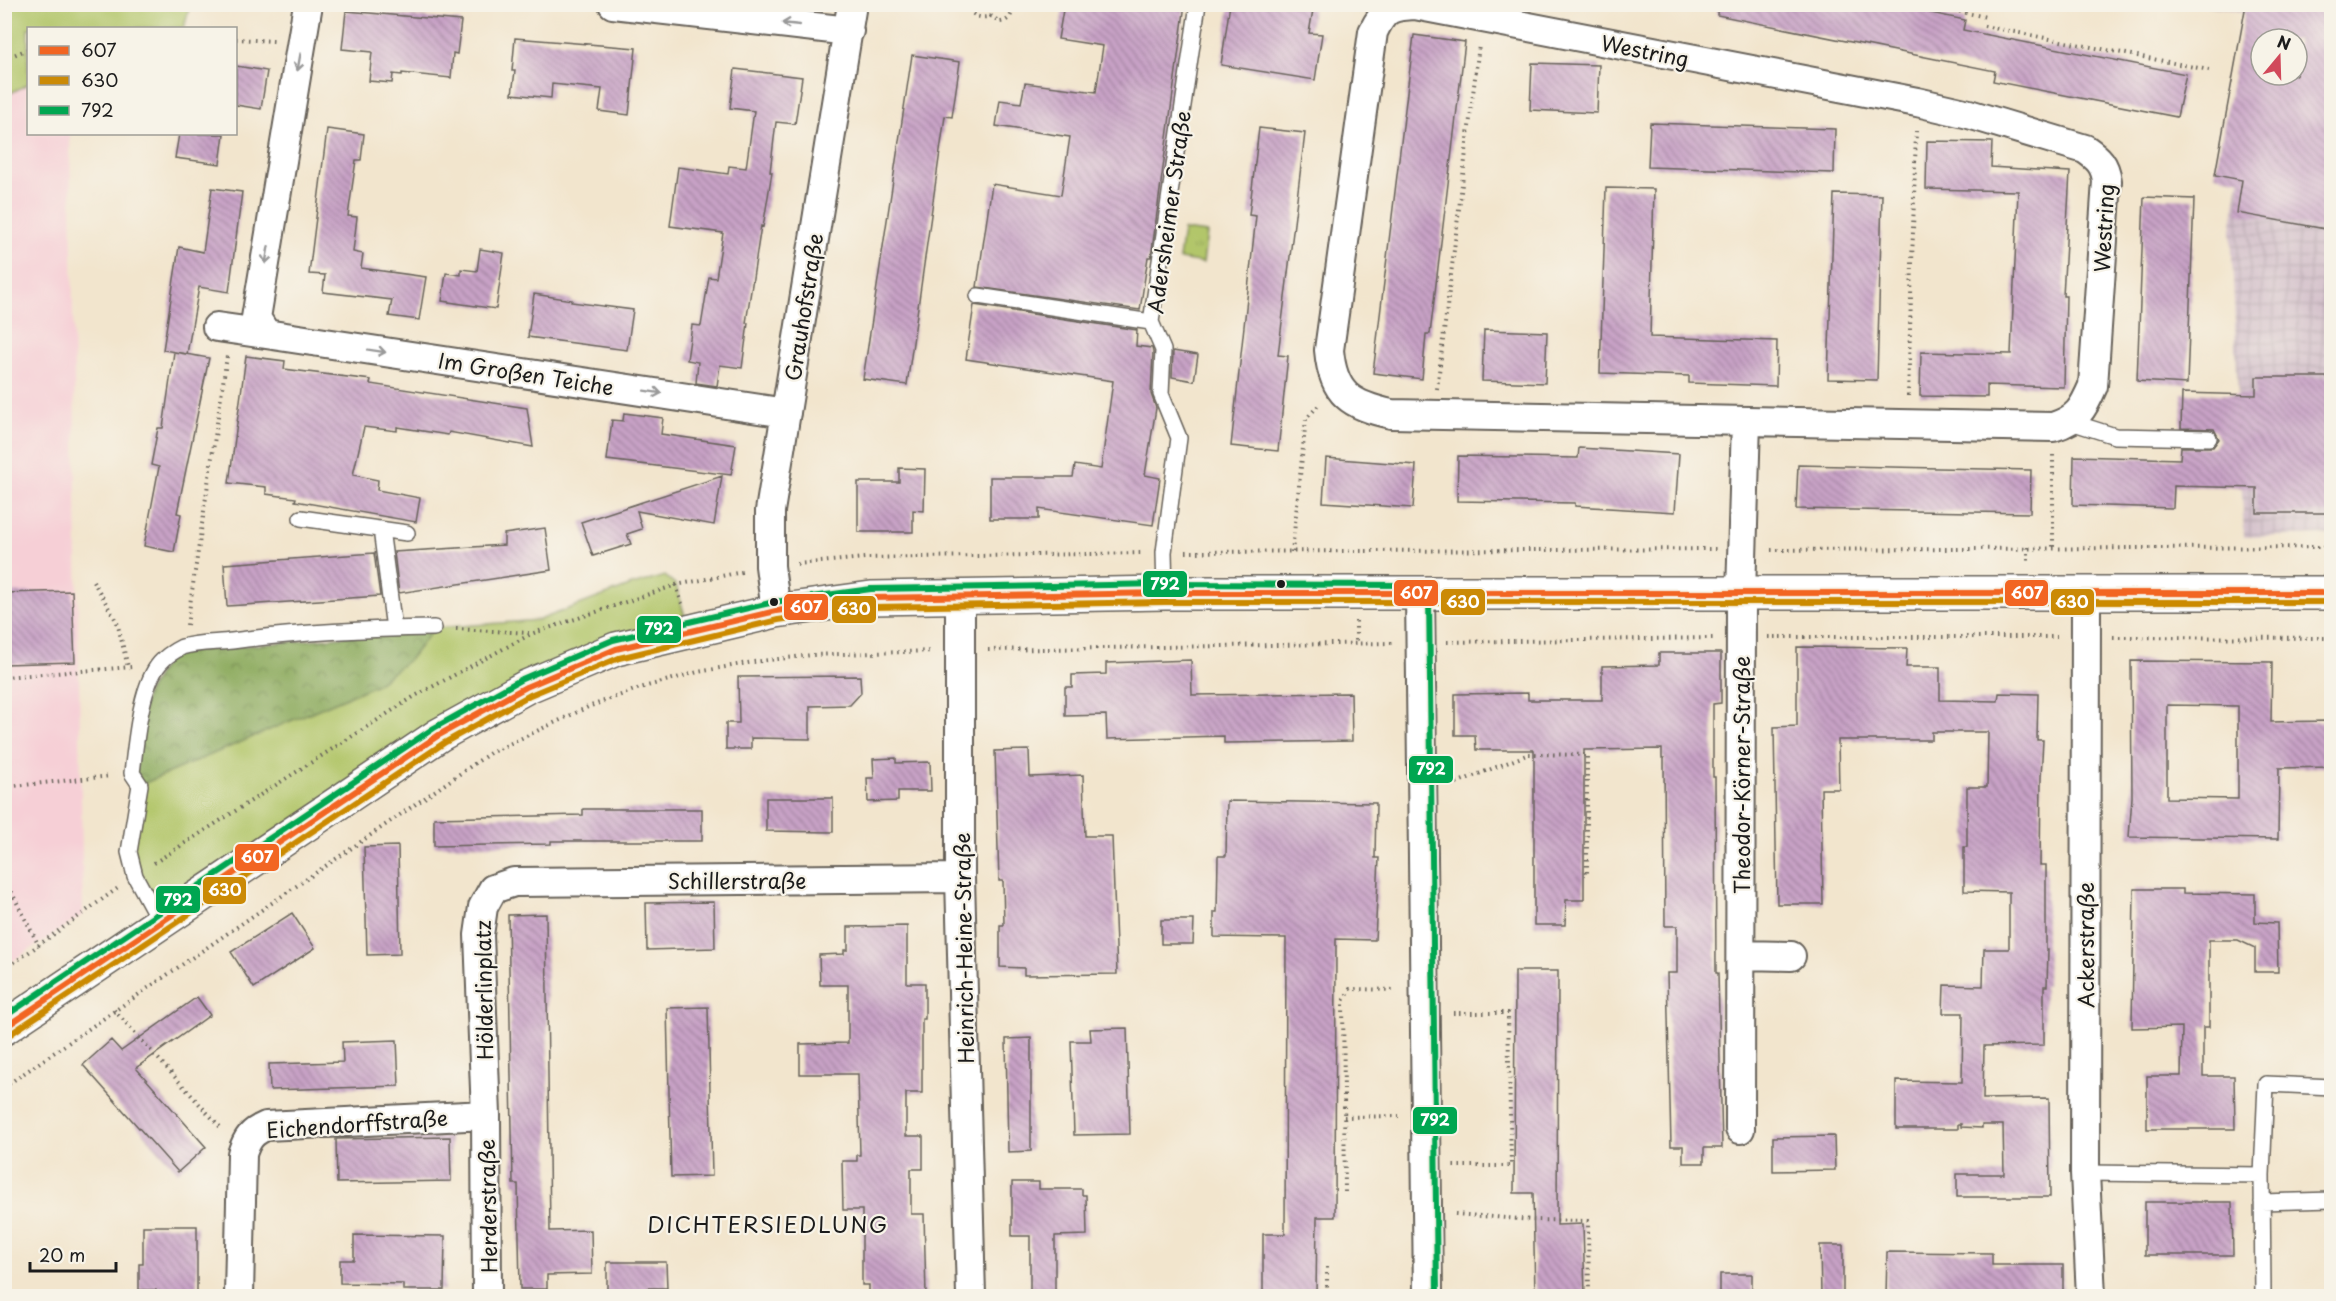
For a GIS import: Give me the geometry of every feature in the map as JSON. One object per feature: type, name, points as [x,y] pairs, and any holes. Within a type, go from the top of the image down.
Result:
[{"type":"main road","points":[[4,1028],[439,735],[526,687],[616,649],[776,611],[871,598],[1165,594],[2331,593]]},
{"type":"street","points":[[266,334],[256,318],[308,4]]},
{"type":"street","points":[[613,4],[850,18]]},
{"type":"street","name":"Westring","points":[[1337,385],[1330,367],[1329,350],[1373,32],[1387,10],[1397,6],[1415,4],[1917,102],[1969,114],[2069,142],[2085,149],[2101,160],[2107,181],[2093,386],[2084,407],[2062,424]]},
{"type":"street","name":"Grauhofstraße","points":[[776,611],[770,566],[770,511],[850,18]]},
{"type":"street","name":"Im Großen Teiche","points":[[224,328],[786,413]]},
{"type":"street","points":[[1337,385],[1349,399],[1364,408],[1391,414],[1907,424],[2062,424]]},
{"type":"street","points":[[1742,594],[1746,421]]},
{"type":"street","points":[[1420,594],[1428,1296]]},
{"type":"street","name":"Theodor-Körner-Straße","points":[[1740,1129],[1742,594]]},
{"type":"street","name":"Ackerstraße","points":[[2086,594],[2085,1173],[2091,1296]]},
{"type":"street","name":"Heinrich-Heine-Straße","points":[[960,598],[960,878],[971,1296]]},
{"type":"street","name":"Schillerstraße","points":[[514,882],[960,878]]},
{"type":"street","name":"Hölderlinplatz","points":[[486,1115],[479,935],[483,907],[494,889],[514,882]]},
{"type":"street","points":[[1741,956],[1791,956]]},
{"type":"street","name":"Eichendorffstraße","points":[[239,1296],[242,1154],[247,1139],[253,1132],[266,1126],[486,1115]]},
{"type":"street","name":"Herderstraße","points":[[486,1115],[488,1296]]},
{"type":"lane","name":"Adersheimer Straße","points":[[1165,594],[1164,552],[1179,438],[1161,394],[1163,350],[1151,322],[1198,4]]},
{"type":"lane","points":[[978,296],[1151,322]]},
{"type":"lane","points":[[2062,424],[2115,436],[2209,438]]},
{"type":"lane","points":[[301,518],[407,533]]},
{"type":"lane","points":[[381,530],[394,629]]},
{"type":"lane","points":[[160,922],[135,876],[129,852],[140,785],[132,773],[139,723],[146,694],[159,665],[171,653],[184,647],[258,637],[434,628]]},
{"type":"lane","points":[[2263,1296],[2262,1175],[2266,1084],[2331,1087]]},
{"type":"lane","points":[[2085,1173],[2262,1175]]},
{"type":"lane","points":[[2262,1202],[2331,1200]]},
{"type":"path","points":[[966,4],[970,13],[978,17],[990,16],[997,21],[1007,20],[1012,12],[1011,4]]},
{"type":"path","points":[[990,16],[991,4]]},
{"type":"path","points":[[1924,4],[1986,16]]},
{"type":"path","points":[[1434,415],[1482,17]]},
{"type":"path","points":[[1984,26],[2209,70]]},
{"type":"path","points":[[237,39],[302,43]]},
{"type":"path","points":[[4,59],[27,49]]},
{"type":"path","points":[[1907,424],[1917,102]]},
{"type":"path","points":[[184,647],[224,328]]},
{"type":"path","points":[[1292,552],[1306,419],[1337,385]]},
{"type":"path","points":[[2053,547],[2062,424]]},
{"type":"path","points":[[93,581],[117,622],[128,667]]},
{"type":"path","points":[[434,628],[531,634]]},
{"type":"path","points":[[4,1087],[490,753],[588,706],[640,688],[698,672],[812,655],[960,650],[1741,638],[2331,638]]},
{"type":"path","points":[[4,677],[159,665]]},
{"type":"path","points":[[1422,797],[1529,754],[1587,755],[1587,873]]},
{"type":"path","points":[[4,787],[132,773]]},
{"type":"path","points":[[4,869],[8,885],[39,946]]},
{"type":"path","points":[[1345,1192],[1343,1001],[1350,989],[1508,1013],[1511,1166],[1427,1166]]},
{"type":"path","points":[[114,1010],[219,1127],[247,1139]]},
{"type":"path","points":[[1344,1117],[1426,1116]]},
{"type":"path","points":[[1427,1211],[1533,1220],[1588,1221],[1589,1296]]},
{"type":"path","points":[[1327,1267],[1327,1296]]},
{"type":"shaded area","points":[[2204,5],[2331,5],[2331,535],[2244,537],[2231,230],[2254,87],[2309,87],[2309,27],[2281,27],[2266,16]]},
{"type":"shaded area","points":[[27,85],[27,135],[70,135],[83,915],[5,966],[4,97]]},
{"type":"green space","points":[[5,4],[190,4],[184,27],[27,27],[27,85],[5,96]]},
{"type":"green space","points":[[1183,230],[1207,233],[1203,263],[1179,259]]},
{"type":"green space","points":[[665,576],[676,585],[689,631],[526,687],[160,922],[129,852],[140,785],[434,628],[539,620],[632,585]]},
{"type":"green space","points":[[434,628],[410,659],[375,685],[140,785],[132,773],[146,694],[171,653]]},
{"type":"building","points":[[1064,4],[1185,4],[1151,257],[1148,257],[1140,310],[977,287],[992,184],[1061,195],[1070,137],[996,126],[1000,100],[1021,103],[1025,83],[1096,92],[1103,46],[1058,39]]},
{"type":"building","points":[[1230,4],[1314,4],[1309,33],[1322,34],[1315,80],[1221,65]]},
{"type":"building","points":[[1718,4],[1888,4],[1965,20],[1963,30],[2186,74],[2177,117],[1993,81],[1995,71],[1717,15]]},
{"type":"building","points":[[2246,4],[2331,4],[2331,230],[2237,213],[2242,180],[2215,175]]},
{"type":"building","points":[[346,11],[461,21],[457,54],[453,53],[451,78],[402,73],[402,75],[393,74],[392,83],[369,81],[372,52],[342,49]]},
{"type":"building","points":[[1414,35],[1465,42],[1430,334],[1426,334],[1422,379],[1373,373]]},
{"type":"building","points":[[515,38],[636,48],[629,115],[599,111],[602,89],[552,84],[551,98],[512,94]]},
{"type":"building","points":[[912,55],[960,62],[952,117],[945,116],[907,385],[863,379]]},
{"type":"building","points":[[1532,63],[1599,65],[1597,113],[1530,110]]},
{"type":"building","points":[[237,66],[267,71],[261,109],[237,105]]},
{"type":"building","points":[[735,69],[802,77],[795,124],[776,122],[770,172],[772,172],[746,323],[748,323],[742,368],[720,365],[717,386],[696,383],[698,362],[687,360],[692,325],[701,326],[709,277],[716,278],[723,233],[670,226],[678,167],[728,174],[729,166],[746,168],[754,111],[730,108]]},
{"type":"building","points":[[1650,123],[1835,129],[1834,173],[1648,167]]},
{"type":"building","points":[[1259,128],[1305,133],[1278,355],[1288,356],[1278,451],[1231,446],[1256,216],[1249,215]]},
{"type":"building","points":[[327,129],[364,134],[361,160],[356,160],[348,216],[357,217],[353,252],[363,254],[361,268],[426,277],[419,320],[389,316],[392,300],[323,292],[325,275],[309,274]]},
{"type":"building","points":[[179,135],[224,135],[220,164],[175,158]]},
{"type":"building","points":[[1927,141],[1992,142],[1991,167],[2070,172],[2063,296],[2066,296],[2064,387],[1987,385],[1987,397],[1920,396],[1921,352],[2011,354],[2018,191],[1926,189]]},
{"type":"building","points":[[212,188],[242,192],[229,292],[199,287],[187,354],[163,350],[179,247],[203,252]]},
{"type":"building","points":[[1606,188],[1654,189],[1650,337],[1777,341],[1776,386],[1689,383],[1689,376],[1600,373]]},
{"type":"building","points":[[1834,194],[1882,195],[1877,380],[1828,379]]},
{"type":"building","points":[[2144,197],[2194,199],[2187,384],[2137,381]]},
{"type":"building","points":[[480,249],[504,253],[496,309],[442,301],[446,273],[461,275],[461,269],[477,271]]},
{"type":"building","points":[[534,294],[572,300],[571,302],[633,310],[627,350],[528,337]]},
{"type":"building","points":[[974,305],[1137,330],[1136,346],[1152,348],[1151,394],[1156,408],[1145,475],[1160,478],[1153,525],[1039,509],[1039,519],[990,519],[990,477],[1073,477],[1075,465],[1101,469],[1113,381],[966,359]]},
{"type":"building","points":[[1484,330],[1547,332],[1545,383],[1482,381]]},
{"type":"building","points":[[1173,351],[1198,355],[1194,381],[1172,377]]},
{"type":"building","points":[[174,352],[209,358],[177,513],[181,514],[174,552],[144,546],[159,467],[151,465],[158,428],[163,428]]},
{"type":"building","points":[[246,356],[285,361],[284,369],[371,380],[370,384],[527,408],[533,447],[449,432],[448,435],[397,427],[397,431],[364,427],[353,475],[378,480],[377,490],[420,498],[416,522],[295,501],[296,498],[266,494],[266,487],[229,483]]},
{"type":"building","points":[[2256,377],[2331,377],[2331,513],[2257,513],[2257,488],[2174,486],[2173,508],[2073,505],[2074,456],[2180,459],[2181,447],[2213,447],[2219,439],[2214,429],[2181,428],[2182,393],[2256,395]]},
{"type":"building","points":[[624,413],[663,418],[661,434],[736,445],[731,475],[607,460],[612,420],[623,421]]},
{"type":"building","points":[[1579,448],[1679,454],[1675,512],[1575,506],[1575,503],[1457,501],[1458,456],[1578,458]]},
{"type":"building","points":[[1326,458],[1416,465],[1413,508],[1323,502]]},
{"type":"building","points":[[1798,465],[2031,470],[2030,513],[1796,509]]},
{"type":"building","points":[[899,468],[925,469],[924,511],[913,510],[913,532],[858,532],[858,482],[899,482]]},
{"type":"building","points":[[722,476],[714,525],[637,511],[642,529],[627,534],[631,544],[593,556],[581,522]]},
{"type":"building","points":[[545,528],[551,570],[399,593],[394,552],[504,545],[504,534]]},
{"type":"building","points":[[374,553],[380,596],[227,606],[224,564]]},
{"type":"building","points":[[72,591],[75,662],[4,664],[4,593]]},
{"type":"building","points":[[1797,647],[1907,648],[1906,667],[1940,667],[1940,700],[1998,701],[1999,693],[2038,694],[2037,740],[2043,740],[2040,865],[2046,865],[2046,950],[2048,950],[2047,986],[2044,986],[2044,1045],[1984,1046],[1983,1099],[2049,1098],[2050,1197],[1957,1197],[1957,1174],[2004,1174],[2003,1125],[1982,1125],[1982,1128],[1961,1127],[1961,1124],[1958,1124],[1958,1129],[1896,1129],[1896,1081],[1962,1082],[1963,1013],[1943,1013],[1944,985],[1983,986],[1984,949],[2009,949],[2009,892],[1964,891],[1967,787],[1987,787],[1988,732],[1932,732],[1932,740],[1838,740],[1839,789],[1821,789],[1823,904],[1777,904],[1774,727],[1797,726]]},
{"type":"building","points":[[1659,653],[1721,653],[1721,703],[1713,704],[1713,777],[1715,777],[1716,973],[1718,973],[1722,1148],[1704,1148],[1704,1163],[1683,1163],[1683,1146],[1671,1146],[1667,973],[1677,973],[1677,926],[1665,926],[1664,758],[1662,758],[1662,749],[1584,750],[1584,900],[1566,900],[1565,925],[1534,925],[1534,750],[1476,750],[1475,735],[1455,735],[1455,694],[1528,693],[1528,700],[1602,700],[1602,666],[1659,665]]},
{"type":"building","points":[[1191,660],[1192,695],[1351,693],[1352,741],[1224,743],[1224,736],[1107,739],[1106,715],[1065,716],[1065,687],[1072,687],[1072,675],[1106,674],[1106,663]]},
{"type":"building","points":[[2131,661],[2272,662],[2271,722],[2331,721],[2331,767],[2279,768],[2278,839],[2129,837],[2132,797]],"holes":[[[2167,705],[2238,706],[2238,799],[2167,798]]]},
{"type":"building","points":[[860,676],[861,693],[850,705],[810,706],[810,739],[751,738],[751,749],[726,749],[726,723],[739,723],[738,677]]},
{"type":"building","points":[[1029,750],[1030,777],[1083,775],[1085,836],[1112,836],[1117,974],[1024,975],[1024,968],[1000,967],[1000,925],[1004,925],[1003,881],[999,881],[995,751]]},
{"type":"building","points":[[896,758],[896,763],[930,762],[931,791],[898,791],[898,801],[868,802],[867,778],[874,778],[873,759]]},
{"type":"building","points":[[766,798],[833,798],[833,832],[766,831]]},
{"type":"building","points":[[1227,801],[1376,803],[1375,858],[1379,858],[1375,940],[1336,939],[1335,1217],[1317,1217],[1316,1296],[1263,1296],[1263,1234],[1285,1234],[1286,938],[1214,937],[1218,856],[1226,856]]},
{"type":"building","points":[[583,809],[702,809],[702,841],[551,841],[551,844],[434,846],[434,818],[583,815]]},
{"type":"building","points":[[398,846],[400,954],[367,955],[364,847]]},
{"type":"building","points":[[2134,889],[2183,889],[2183,893],[2255,894],[2255,922],[2277,923],[2278,972],[2255,972],[2255,948],[2238,940],[2209,940],[2209,1027],[2203,1027],[2203,1076],[2234,1076],[2235,1129],[2147,1129],[2147,1076],[2181,1076],[2182,1027],[2132,1028]]},
{"type":"building","points":[[714,902],[715,948],[647,950],[646,903]]},
{"type":"building","points":[[292,913],[315,948],[254,988],[231,952]]},
{"type":"building","points":[[546,914],[550,1231],[591,1230],[592,1274],[547,1275],[547,1289],[520,1289],[518,1184],[513,1184],[508,915]]},
{"type":"building","points":[[1161,920],[1194,920],[1193,944],[1161,944]]},
{"type":"building","points":[[907,926],[907,983],[925,983],[925,1019],[922,1019],[922,1093],[906,1093],[906,1136],[923,1136],[923,1169],[911,1169],[911,1214],[924,1214],[926,1296],[869,1296],[869,1285],[862,1285],[862,1210],[843,1210],[842,1161],[857,1161],[857,1155],[860,1155],[858,1074],[800,1074],[800,1044],[848,1043],[848,985],[820,985],[819,955],[844,954],[844,950],[848,950],[848,927]]},
{"type":"building","points":[[1515,971],[1558,971],[1557,1225],[1583,1224],[1585,1296],[1535,1296],[1533,1193],[1514,1193]]},
{"type":"building","points":[[197,997],[210,1015],[136,1068],[206,1147],[178,1172],[83,1065],[111,1040],[121,1051]]},
{"type":"building","points":[[708,1007],[712,1176],[671,1177],[667,1008]]},
{"type":"building","points":[[1127,1028],[1130,1134],[1074,1135],[1071,1041],[1091,1041],[1090,1029]]},
{"type":"building","points":[[1031,1038],[1031,1151],[1008,1152],[1006,1039]]},
{"type":"building","points":[[397,1040],[399,1086],[270,1090],[269,1064],[343,1062],[342,1042]]},
{"type":"building","points":[[1834,1136],[1835,1170],[1773,1171],[1773,1137]]},
{"type":"building","points":[[450,1137],[451,1181],[337,1183],[336,1139]]},
{"type":"building","points":[[1012,1182],[1039,1182],[1039,1189],[1082,1189],[1082,1195],[1086,1195],[1087,1235],[1055,1236],[1055,1296],[1030,1296],[1030,1236],[1012,1236]]},
{"type":"building","points":[[2145,1202],[2232,1202],[2233,1255],[2145,1255]]},
{"type":"building","points":[[143,1226],[197,1226],[197,1296],[156,1296],[156,1290],[139,1290],[139,1264],[143,1264]]},
{"type":"building","points":[[354,1235],[445,1236],[444,1290],[403,1290],[403,1284],[340,1283],[340,1260],[354,1260]]},
{"type":"building","points":[[1820,1245],[1843,1245],[1843,1296],[1821,1296]]},
{"type":"building","points":[[1887,1252],[1992,1253],[1992,1265],[2063,1265],[2063,1296],[1886,1296]]},
{"type":"building","points":[[607,1262],[666,1262],[667,1288],[648,1288],[648,1294],[607,1294]]},
{"type":"building","points":[[1720,1274],[1752,1274],[1752,1296],[1720,1296]]},
{"type":"transit line","name":"792","points":[[4,1017],[434,728],[522,679],[613,640],[774,602],[871,589],[1165,584],[1420,585]]},
{"type":"transit line","name":"607","points":[[4,1028],[439,735],[526,687],[616,649],[776,611],[871,598],[1165,593],[2332,593]]},
{"type":"transit line","name":"792","points":[[1429,594],[1437,1296]]},
{"type":"transit line","name":"630","points":[[9,1035],[444,743],[530,695],[619,658],[778,620],[872,607],[1165,602],[2332,602]]},
{"type":"district","name":"DICHTERSIEDLUNG","points":[[768,1223]]}]
